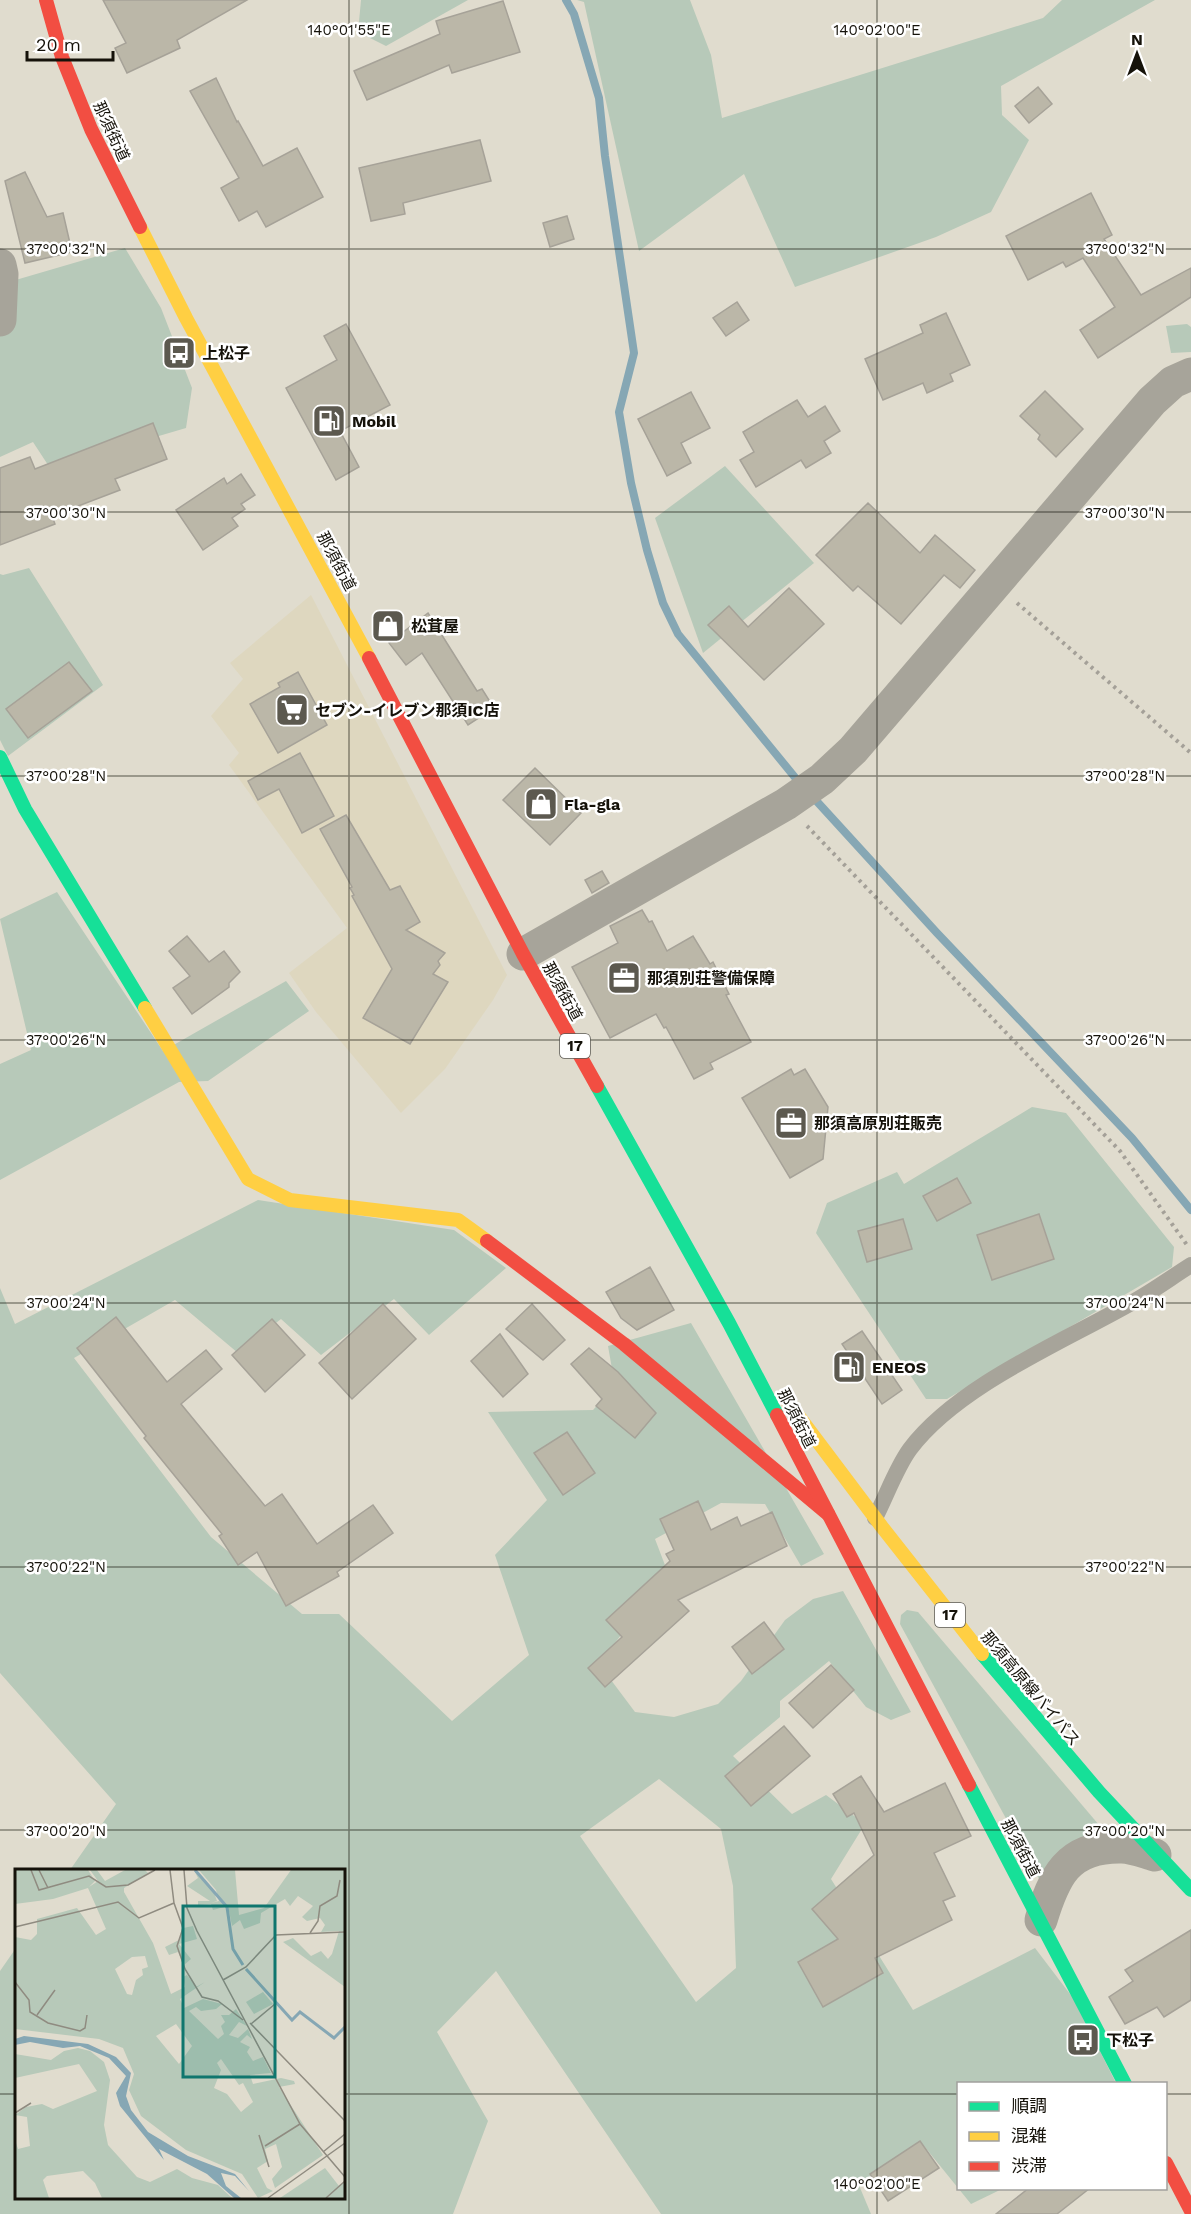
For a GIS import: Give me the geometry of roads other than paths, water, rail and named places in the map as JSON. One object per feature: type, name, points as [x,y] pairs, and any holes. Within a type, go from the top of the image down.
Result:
[{"type":"main road","name":"那須街道","points":[[46,0],[62,57],[91,129],[186,318],[328,579],[523,954],[729,1323],[1124,2082]]},
{"type":"main road","points":[[0,757],[25,809],[248,1179],[290,1200],[458,1220],[624,1344],[828,1514]]},
{"type":"main road","name":"那須高原線バイパス","points":[[729,1323],[976,1648],[1155,1855],[1191,1890]]},
{"type":"main road","points":[[1167,2165],[1191,2211]]},
{"type":"street","points":[[0,265],[2,274],[0,320]]},
{"type":"street","points":[[523,954],[790,802],[822,779],[853,750],[1152,401],[1173,382],[1191,374]]},
{"type":"street","points":[[1041,1920],[1051,1888],[1066,1865],[1092,1850],[1120,1846],[1155,1855]]},
{"type":"lane","points":[[875,1518],[910,1450],[938,1420],[975,1391],[1050,1345],[1135,1301],[1191,1265]]},
{"type":"waterway","points":[[566,0],[574,14],[599,98],[605,156],[634,353],[619,412],[631,483],[647,550],[663,603],[678,634],[802,786]]},
{"type":"waterway","points":[[811,795],[937,933],[1132,1138],[1191,1210]]},
{"type":"place","name":"上松子","points":[[179,353]]},
{"type":"place","name":"Mobil","points":[[329,421]]},
{"type":"place","name":"松茸屋","points":[[388,626]]},
{"type":"place","name":"セブン-イレブン那須IC店","points":[[292,710]]},
{"type":"place","name":"Fla-gla","points":[[541,804]]},
{"type":"place","name":"那須別荘警備保障","points":[[624,978]]},
{"type":"place","name":"那須高原別荘販売","points":[[791,1123]]},
{"type":"place","name":"ENEOS","points":[[849,1367]]},
{"type":"place","name":"下松子","points":[[1083,2040]]}]
